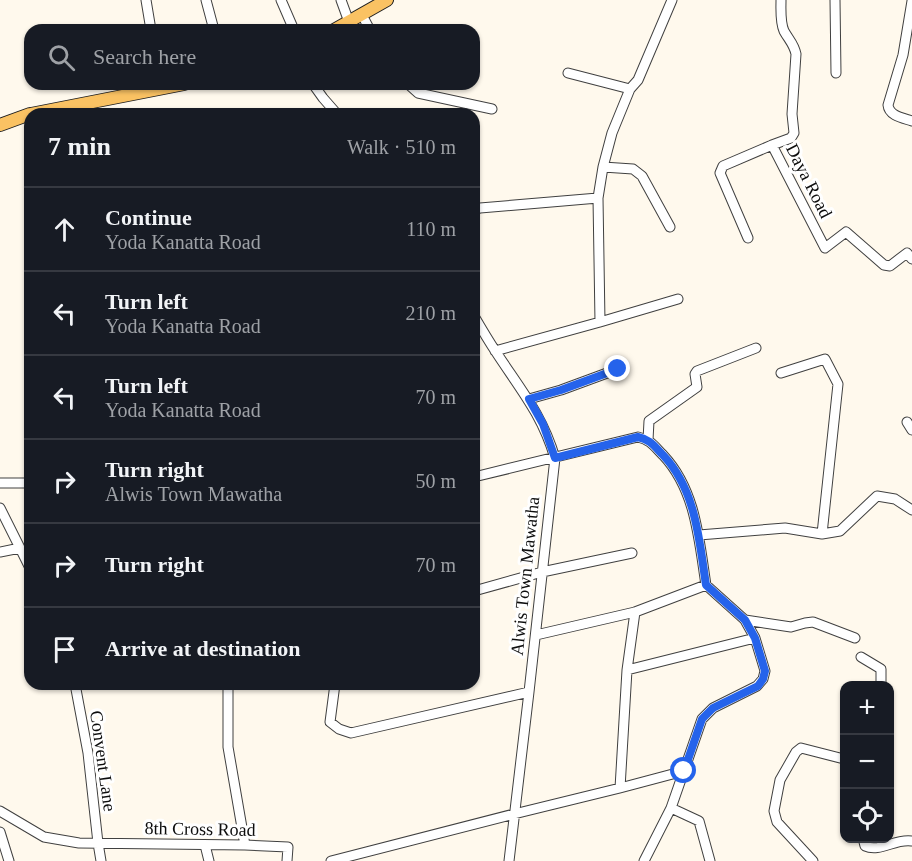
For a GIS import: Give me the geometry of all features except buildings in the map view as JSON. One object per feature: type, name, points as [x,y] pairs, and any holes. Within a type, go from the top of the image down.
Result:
[{"type":"main road","points":[[345,24],[387,0]]},
{"type":"main road","points":[[78,108],[149,90]]},
{"type":"main road","points":[[0,125],[24,116]]},
{"type":"street","points":[[146,0],[150,24]]},
{"type":"street","points":[[206,0],[212,24]]},
{"type":"street","points":[[281,0],[291,24]]},
{"type":"street","points":[[341,0],[349,22]]},
{"type":"street","points":[[600,322],[598,198],[603,167],[612,133],[630,89],[638,80],[672,0]]},
{"type":"street","name":"Daya Road","points":[[781,0],[782,25],[795,46],[796,54],[792,114],[794,134],[791,138],[772,145],[825,248],[846,232],[884,265],[890,266],[907,253],[912,259]]},
{"type":"street","points":[[836,0],[836,73]]},
{"type":"street","points":[[912,1],[903,55],[888,109],[891,113],[912,121]]},
{"type":"street","points":[[362,15],[367,24]]},
{"type":"street","points":[[568,73],[630,89]]},
{"type":"street","points":[[317,90],[331,108]]},
{"type":"street","points":[[415,90],[418,93],[492,109]]},
{"type":"street","points":[[748,238],[720,169],[772,145]]},
{"type":"street","points":[[603,167],[633,169],[642,176],[670,227]]},
{"type":"street","points":[[480,208],[598,198]]},
{"type":"street","points":[[495,351],[678,299]]},
{"type":"street","name":"Alwis Town Mawatha","points":[[480,326],[529,399],[543,424],[555,458],[509,861]]},
{"type":"street","points":[[648,440],[649,421],[697,387],[695,374],[697,371],[756,348]]},
{"type":"street","points":[[782,373],[825,359],[838,384],[822,534]]},
{"type":"street","points":[[529,399],[618,369]]},
{"type":"street","points":[[480,476],[638,437],[648,440],[672,464],[692,503],[706,585],[745,620],[755,638],[765,671],[763,679],[758,686],[713,708],[702,719],[671,808],[644,861]]},
{"type":"street","points":[[0,483],[24,483]]},
{"type":"street","points":[[699,535],[785,528],[822,534],[840,531],[877,496],[895,499],[912,510]]},
{"type":"street","points":[[0,508],[24,556]]},
{"type":"street","points":[[0,552],[20,548]]},
{"type":"street","points":[[480,589],[542,572],[632,553]]},
{"type":"street","points":[[536,634],[635,612],[706,585]]},
{"type":"street","points":[[620,789],[627,670],[635,612]]},
{"type":"street","points":[[745,620],[791,627],[813,622],[855,638]]},
{"type":"street","points":[[627,670],[755,638]]},
{"type":"street","points":[[861,657],[880,669],[881,681]]},
{"type":"street","name":"Convent Lane","points":[[76,690],[88,753],[102,861]]},
{"type":"street","points":[[228,690],[228,747],[245,845]]},
{"type":"street","points":[[334,690],[330,722],[339,729],[351,733],[529,692]]},
{"type":"street","points":[[813,861],[777,822],[774,811],[780,780],[796,752],[801,748],[840,758]]},
{"type":"street","points":[[331,861],[370,856],[514,814],[684,771]]},
{"type":"street","points":[[671,808],[699,821],[710,861]]},
{"type":"street","name":"8th Cross Road","points":[[0,811],[44,837],[79,843],[288,847],[286,861]]},
{"type":"street","points":[[0,832],[9,861]]},
{"type":"street","points":[[894,842],[905,839],[912,841]]},
{"type":"street","points":[[864,843],[871,849],[892,843]]},
{"type":"street","points":[[205,846],[209,861]]},
{"type":"route","points":[[618,369],[529,399],[543,424],[555,458],[638,437],[648,440],[672,464],[692,503],[706,585],[745,620],[755,638],[765,671],[758,686],[713,708],[702,719],[684,771]]}]
